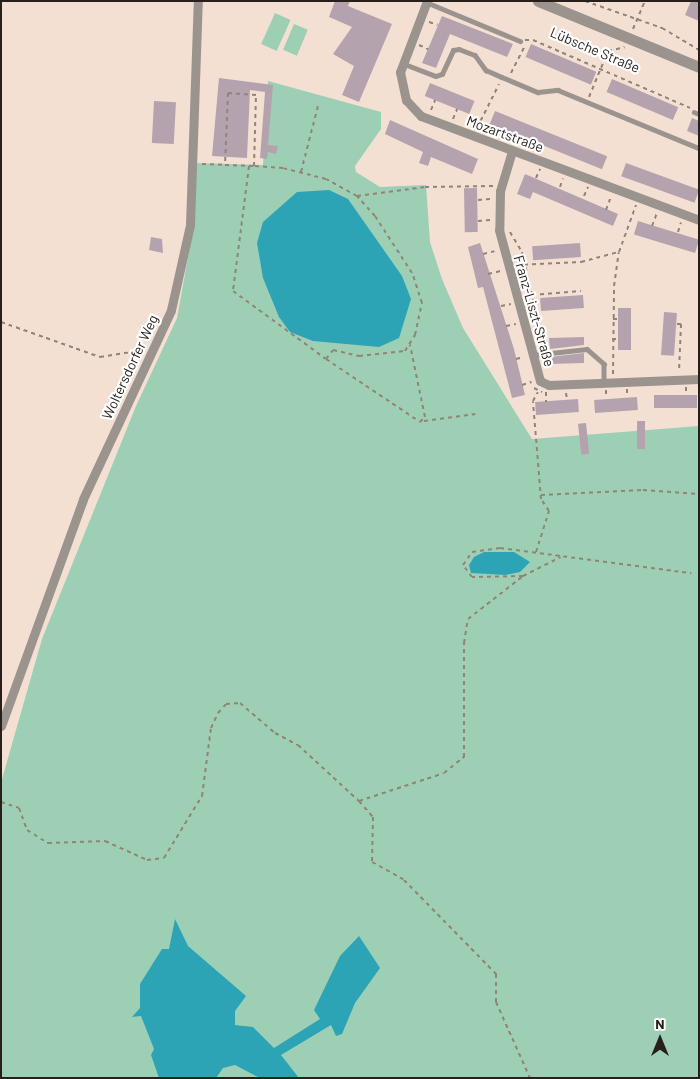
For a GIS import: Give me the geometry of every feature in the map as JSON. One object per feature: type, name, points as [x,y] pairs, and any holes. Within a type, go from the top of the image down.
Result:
[{"type":"street","name":"Woltersdorfer Weg","points":[[1,726],[83,499],[156,347],[171,310],[186,250],[194,163],[198,1]]},
{"type":"street","name":"Lübsche Straße","points":[[538,1],[699,67]]},
{"type":"street","name":"Mozartstraße","points":[[429,3],[405,64],[402,91],[421,116],[515,148],[695,222]]},
{"type":"street","name":"Franz-Liszt-Straße","points":[[515,148],[500,191],[496,221],[504,268],[528,356],[544,384],[608,384],[699,379]]},
{"type":"lane","points":[[429,3],[520,41]]},
{"type":"lane","points":[[405,64],[436,76],[442,74],[453,50],[459,49],[476,55],[486,70],[508,80],[538,92],[558,90],[699,148]]},
{"type":"lane","points":[[528,356],[545,351],[587,349],[604,364],[608,384]]},
{"type":"path","points":[[585,1],[636,22],[662,28],[699,50]]},
{"type":"path","points":[[587,102],[608,51],[624,49],[645,1]]},
{"type":"path","points":[[424,29],[429,3]]},
{"type":"path","points":[[427,21],[438,25]]},
{"type":"path","points":[[405,64],[421,37]]},
{"type":"path","points":[[508,80],[528,40]]},
{"type":"path","name":"Lübsche Straße","points":[[520,41],[528,40],[601,69],[684,103],[696,113]]},
{"type":"path","points":[[418,45],[428,49]]},
{"type":"path","points":[[476,130],[502,77]]},
{"type":"path","points":[[226,165],[228,93],[256,95],[254,166]]},
{"type":"path","points":[[430,112],[435,100]]},
{"type":"path","points":[[301,172],[318,106]]},
{"type":"path","points":[[426,110],[436,115]]},
{"type":"path","points":[[452,122],[457,110]]},
{"type":"path","points":[[444,118],[460,124]]},
{"type":"path","points":[[468,127],[483,133]]},
{"type":"path","points":[[498,139],[501,128]]},
{"type":"path","points":[[490,136],[505,141]]},
{"type":"path","points":[[523,137],[515,148],[527,150]]},
{"type":"path","points":[[194,163],[254,166],[301,172],[357,196],[376,216],[412,273],[422,303],[410,344],[405,351],[390,355],[333,350],[326,359]]},
{"type":"path","points":[[532,164],[548,170]]},
{"type":"path","points":[[249,166],[233,290],[414,421],[476,414]]},
{"type":"path","points":[[536,178],[541,167]]},
{"type":"path","points":[[556,173],[572,179]]},
{"type":"path","points":[[560,187],[564,176]]},
{"type":"path","points":[[580,182],[596,188]]},
{"type":"path","points":[[584,196],[588,185]]},
{"type":"path","points":[[357,196],[425,187],[495,186]]},
{"type":"path","points":[[604,191],[621,197]]},
{"type":"path","points":[[606,210],[612,194]]},
{"type":"path","points":[[478,200],[493,199]]},
{"type":"path","points":[[629,200],[644,205]]},
{"type":"path","points":[[606,398],[619,252],[637,202]]},
{"type":"path","points":[[651,208],[666,214]]},
{"type":"path","points":[[652,226],[658,210]]},
{"type":"path","points":[[674,217],[695,222]]},
{"type":"path","points":[[678,232],[682,220]]},
{"type":"path","points":[[478,221],[496,221],[514,238],[525,264],[545,351]]},
{"type":"path","points":[[483,254],[496,251]]},
{"type":"path","points":[[488,274],[504,268],[525,264],[568,262],[619,252]]},
{"type":"path","points":[[568,257],[568,262]]},
{"type":"path","points":[[545,258],[545,263]]},
{"type":"path","points":[[532,295],[551,293],[572,294],[581,291]]},
{"type":"path","points":[[501,306],[511,304]]},
{"type":"path","points":[[613,319],[618,319]]},
{"type":"path","points":[[1,322],[100,357],[156,347]]},
{"type":"path","points":[[506,326],[516,324]]},
{"type":"path","points":[[677,324],[681,324],[679,379]]},
{"type":"path","points":[[612,340],[618,340]]},
{"type":"path","points":[[410,344],[424,420]]},
{"type":"path","points":[[516,359],[528,356]]},
{"type":"path","points":[[522,385],[532,382]]},
{"type":"path","points":[[686,387],[686,395]]},
{"type":"path","points":[[627,388],[627,397]]},
{"type":"path","points":[[566,391],[567,400]]},
{"type":"path","points":[[536,552],[548,519],[541,495],[533,401],[538,392]]},
{"type":"path","points":[[546,392],[546,402]]},
{"type":"path","points":[[541,495],[643,490],[699,494]]},
{"type":"path","points":[[523,576],[482,580],[468,575],[463,565],[480,549],[536,552],[691,573]]},
{"type":"path","points":[[358,801],[444,773],[464,757],[464,643],[468,619],[523,576],[562,556]]},
{"type":"path","points":[[1,802],[19,808],[27,830],[48,843],[105,841],[148,860],[164,858],[198,807],[208,767],[211,728],[218,713],[233,702],[298,745],[373,817],[372,862],[404,880],[496,974],[496,1002],[530,1078]]},
{"type":"green space","points":[[275,13],[291,20],[277,51],[261,44]]},
{"type":"green space","points":[[294,24],[308,30],[297,56],[283,50]]},
{"type":"green space","points":[[268,81],[381,112],[381,129],[355,166],[356,172],[380,187],[426,185],[430,242],[442,279],[463,328],[532,439],[699,426],[699,1078],[1,1078],[1,783],[42,639],[136,406],[177,318],[194,224],[195,163],[263,165]]},
{"type":"water","points":[[329,190],[348,199],[402,276],[411,299],[399,338],[379,347],[313,341],[290,332],[279,317],[263,278],[257,243],[263,222],[297,192]]},
{"type":"water","points":[[484,552],[514,552],[530,562],[520,572],[505,575],[471,573],[469,565],[474,557]]},
{"type":"water","points":[[175,919],[188,946],[246,996],[235,1011],[235,1025],[253,1027],[274,1048],[320,1019],[314,1010],[340,956],[359,936],[380,968],[355,1003],[342,1034],[336,1036],[331,1025],[281,1055],[299,1078],[260,1078],[235,1065],[223,1068],[216,1078],[159,1078],[151,1055],[154,1049],[141,1016],[132,1017],[140,1008],[140,984],[162,949],[169,949]]},
{"type":"building","points":[[335,1],[350,1],[348,6],[392,24],[359,102],[342,95],[354,66],[333,54],[352,27],[329,17]]},
{"type":"building","points":[[691,1],[699,1],[699,21],[685,15]]},
{"type":"building","points":[[442,16],[513,44],[507,57],[450,34],[436,68],[422,63]]},
{"type":"building","points":[[531,44],[596,72],[591,85],[526,57]]},
{"type":"building","points":[[219,78],[273,85],[268,145],[278,146],[276,154],[268,152],[267,159],[260,158],[265,92],[250,90],[247,158],[212,156]]},
{"type":"building","points":[[612,79],[678,107],[673,120],[607,92]]},
{"type":"building","points":[[430,83],[475,101],[469,114],[425,96]]},
{"type":"building","points":[[154,101],[176,102],[174,144],[152,143]]},
{"type":"building","points":[[495,111],[607,156],[602,169],[490,124]]},
{"type":"building","points":[[692,118],[699,121],[699,136],[687,131]]},
{"type":"building","points":[[390,120],[478,159],[472,174],[431,157],[428,166],[419,163],[423,152],[385,134]]},
{"type":"building","points":[[626,163],[699,190],[695,203],[621,176]]},
{"type":"building","points":[[525,174],[618,214],[613,226],[533,192],[530,199],[517,194]]},
{"type":"building","points":[[464,188],[477,188],[478,232],[465,232]]},
{"type":"building","points":[[638,221],[699,240],[695,253],[634,234]]},
{"type":"building","points":[[151,237],[162,239],[163,253],[149,250]]},
{"type":"building","points":[[480,243],[514,349],[525,395],[512,398],[483,287],[478,288],[468,247]]},
{"type":"building","points":[[580,243],[581,257],[533,260],[532,246]]},
{"type":"building","points":[[583,295],[584,308],[541,311],[540,298]]},
{"type":"building","points":[[618,308],[631,308],[631,350],[618,350]]},
{"type":"building","points":[[664,312],[677,313],[674,356],[661,355]]},
{"type":"building","points":[[584,337],[584,345],[550,349],[549,338]]},
{"type":"building","points":[[584,353],[584,363],[550,364],[550,357]]},
{"type":"building","points":[[654,395],[697,395],[697,408],[654,408]]},
{"type":"building","points":[[637,397],[638,410],[595,413],[594,400]]},
{"type":"building","points":[[578,399],[579,412],[536,415],[535,402]]},
{"type":"building","points":[[637,421],[645,421],[645,449],[637,449]]},
{"type":"building","points":[[586,423],[589,454],[581,455],[578,424]]}]
